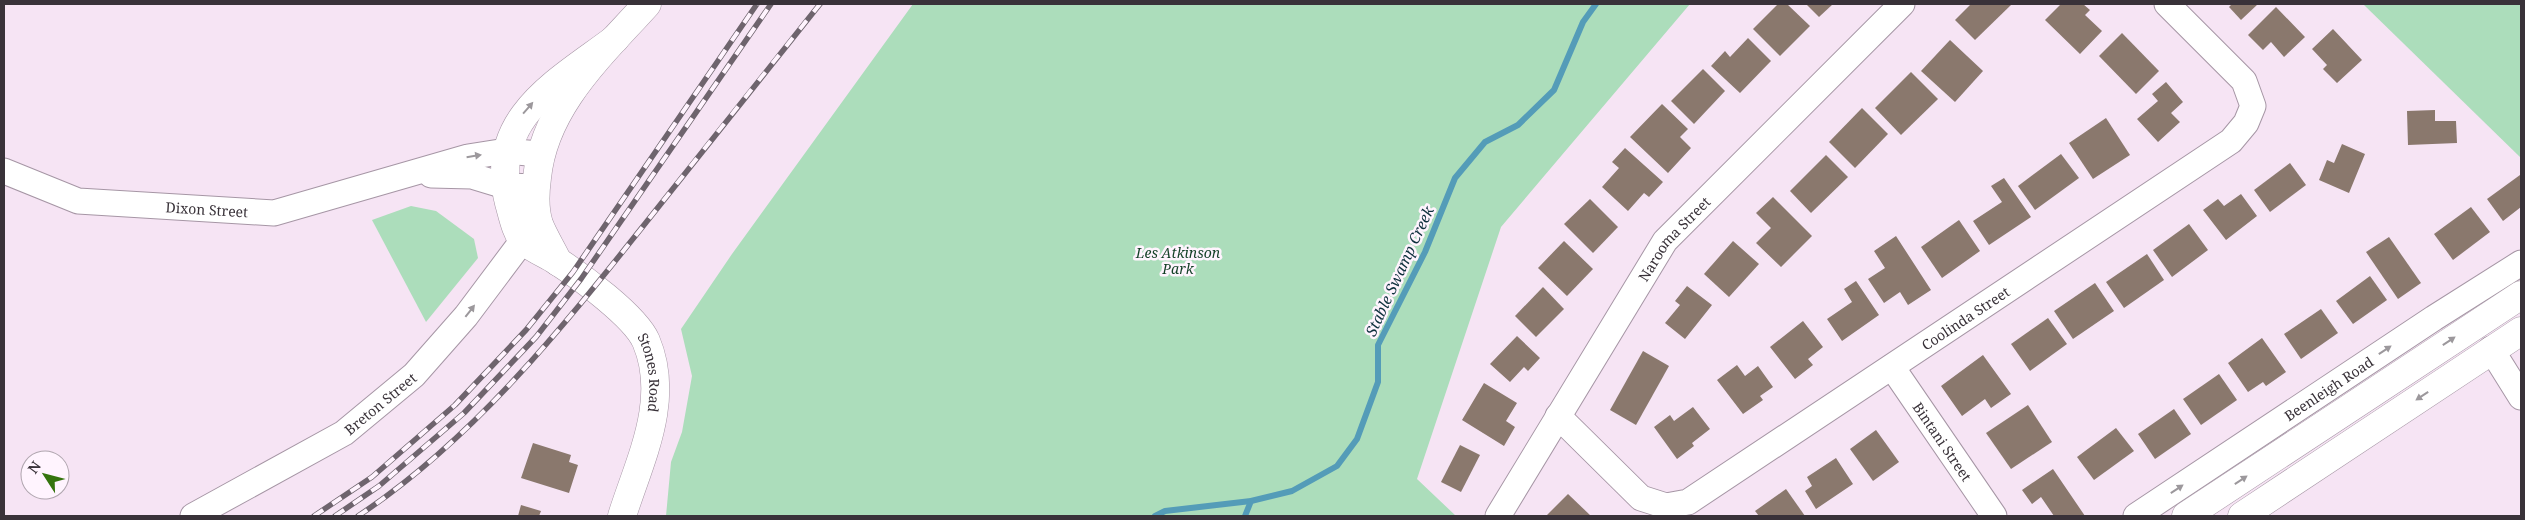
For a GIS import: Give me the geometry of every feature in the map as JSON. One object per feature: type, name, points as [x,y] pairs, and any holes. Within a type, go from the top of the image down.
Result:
[{"type":"street","points":[[536,187],[539,154],[553,120],[575,85],[647,4]]},
{"type":"street","name":"Narooma Street","points":[[1498,516],[1665,241],[1902,4]]},
{"type":"street","name":"Coolinda Street","points":[[1558,416],[1641,498],[1666,506],[1688,502],[2231,141],[2246,123],[2253,106],[2244,80],[2167,4]]},
{"type":"street","points":[[523,240],[512,215],[505,186],[506,151],[523,115],[540,95],[615,39]]},
{"type":"street","name":"Dixon Street","points":[[4,171],[78,201],[274,213],[468,157],[506,151],[539,154]]},
{"type":"street","name":"Dixon Street","points":[[411,175],[472,176],[505,186],[536,187]]},
{"type":"street","name":"Stones Road","points":[[536,187],[534,198],[539,224],[558,262]]},
{"type":"street","name":"Stones Road","points":[[523,240],[558,262],[617,307],[636,326],[645,340],[656,383],[655,412],[622,516]]},
{"type":"street","name":"Breton Street","points":[[193,516],[344,433],[414,375],[466,316],[523,240]]},
{"type":"street","name":"Beenleigh Road","points":[[2136,516],[2434,318],[2521,263]]},
{"type":"street","name":"Beenleigh Road","points":[[2186,516],[2521,295]]},
{"type":"street","points":[[2242,516],[2491,349],[2521,331]]},
{"type":"street","points":[[2491,349],[2521,397]]},
{"type":"street","name":"Bintani Street","points":[[1892,367],[1994,516]]},
{"type":"green space","name":"Les Atkinson Park","points":[[913,4],[1690,4],[1501,227],[1417,479],[1456,516],[666,516],[671,462],[682,432],[692,376],[681,329],[732,254]]},
{"type":"green space","points":[[2363,4],[2521,4],[2521,158]]},
{"type":"green space","points":[[411,206],[436,211],[474,239],[478,258],[426,322],[372,220]]},
{"type":"building","points":[[1778,4],[1787,4],[1810,26],[1780,56],[1753,29]]},
{"type":"building","points":[[1806,4],[1833,4],[1819,17]]},
{"type":"building","points":[[1971,4],[2012,4],[1975,40],[1955,20]]},
{"type":"building","points":[[2061,4],[2083,4],[2090,10],[2085,15],[2102,31],[2080,54],[2045,20]]},
{"type":"building","points":[[2232,4],[2258,4],[2241,20],[2229,7]]},
{"type":"building","points":[[2276,7],[2305,37],[2284,57],[2271,42],[2263,50],[2248,35]]},
{"type":"building","points":[[2333,29],[2362,60],[2337,83],[2323,69],[2327,65],[2312,49]]},
{"type":"building","points":[[2122,33],[2159,71],[2136,94],[2099,56]]},
{"type":"building","points":[[1748,38],[1771,61],[1740,93],[1711,66],[1725,51],[1730,57]]},
{"type":"building","points":[[1950,40],[1983,71],[1955,102],[1921,71]]},
{"type":"building","points":[[1703,69],[1725,91],[1694,124],[1671,101]]},
{"type":"building","points":[[1911,72],[1938,99],[1901,135],[1875,108]]},
{"type":"building","points":[[2166,82],[2183,102],[2171,113],[2180,122],[2158,142],[2137,119],[2158,101],[2152,94]]},
{"type":"building","points":[[1662,104],[1688,129],[1680,137],[1691,148],[1668,173],[1630,137]]},
{"type":"building","points":[[1862,108],[1888,134],[1855,168],[1829,142]]},
{"type":"building","points":[[2435,110],[2435,121],[2456,121],[2457,143],[2408,145],[2407,111]]},
{"type":"building","points":[[2106,118],[2130,155],[2093,179],[2069,143]]},
{"type":"building","points":[[2342,144],[2365,154],[2349,193],[2319,180],[2327,160],[2334,163]]},
{"type":"building","points":[[1625,148],[1663,182],[1649,197],[1644,193],[1628,211],[1602,187],[1619,168],[1612,162]]},
{"type":"building","points":[[2061,154],[2079,178],[2035,210],[2018,186]]},
{"type":"building","points":[[1826,155],[1848,177],[1811,213],[1790,191]]},
{"type":"building","points":[[2290,163],[2306,185],[2270,212],[2254,190]]},
{"type":"building","points":[[2520,175],[2521,207],[2503,221],[2487,199]]},
{"type":"building","points":[[2004,178],[2031,217],[1989,245],[1973,221],[2002,202],[1991,186]]},
{"type":"building","points":[[2241,194],[2257,216],[2226,240],[2203,210],[2218,199],[2224,206]]},
{"type":"building","points":[[1773,197],[1812,236],[1781,267],[1756,243],[1771,228],[1756,213]]},
{"type":"building","points":[[1590,199],[1618,227],[1593,253],[1564,224]]},
{"type":"building","points":[[2471,207],[2490,232],[2453,260],[2434,234]]},
{"type":"building","points":[[1959,220],[1980,251],[1942,278],[1921,247]]},
{"type":"building","points":[[2189,224],[2208,250],[2172,277],[2153,250]]},
{"type":"building","points":[[1896,236],[1931,290],[1908,305],[1900,292],[1884,303],[1868,279],[1885,268],[1874,251]]},
{"type":"building","points":[[2389,237],[2421,283],[2398,299],[2366,252]]},
{"type":"building","points":[[1564,241],[1593,269],[1567,296],[1538,268]]},
{"type":"building","points":[[1733,241],[1759,264],[1729,297],[1704,274]]},
{"type":"building","points":[[2147,254],[2164,280],[2124,308],[2106,282]]},
{"type":"building","points":[[2370,276],[2387,300],[2353,324],[2336,301]]},
{"type":"building","points":[[1856,281],[1879,315],[1842,341],[1827,319],[1852,302],[1844,289]]},
{"type":"building","points":[[2095,283],[2114,311],[2073,339],[2054,311]]},
{"type":"building","points":[[1687,286],[1712,305],[1685,339],[1665,323],[1680,305],[1675,301]]},
{"type":"building","points":[[1543,287],[1564,309],[1536,337],[1515,316]]},
{"type":"building","points":[[2321,309],[2338,333],[2301,359],[2284,334]]},
{"type":"building","points":[[2048,318],[2067,344],[2030,371],[2011,344]]},
{"type":"building","points":[[1803,321],[1823,347],[1808,359],[1813,365],[1795,379],[1770,347]]},
{"type":"building","points":[[1517,336],[1540,358],[1528,371],[1524,367],[1510,382],[1490,364]]},
{"type":"building","points":[[2262,338],[2286,372],[2266,386],[2263,382],[2248,392],[2228,363]]},
{"type":"building","points":[[1643,351],[1669,366],[1636,425],[1610,410]]},
{"type":"building","points":[[1983,355],[2011,394],[1991,408],[1985,399],[1962,416],[1941,386]]},
{"type":"building","points":[[1737,365],[1745,376],[1758,366],[1773,387],[1760,396],[1763,400],[1743,414],[1717,380]]},
{"type":"building","points":[[2219,374],[2237,400],[2201,425],[2183,399]]},
{"type":"building","points":[[1484,383],[1517,403],[1506,421],[1515,427],[1504,446],[1462,420]]},
{"type":"building","points":[[2028,405],[2052,442],[2011,469],[1986,433]]},
{"type":"building","points":[[1693,407],[1710,429],[1692,443],[1694,446],[1677,459],[1654,427],[1670,415],[1674,421]]},
{"type":"building","points":[[2174,409],[2191,434],[2155,459],[2138,434]]},
{"type":"building","points":[[2116,428],[2134,451],[2094,480],[2077,457]]},
{"type":"building","points":[[1876,430],[1899,462],[1873,481],[1850,449]]},
{"type":"building","points":[[533,443],[571,455],[569,462],[578,465],[569,493],[521,478]]},
{"type":"building","points":[[1460,445],[1480,455],[1461,492],[1441,482]]},
{"type":"building","points":[[1836,458],[1853,484],[1816,509],[1805,491],[1812,486],[1807,477]]},
{"type":"building","points":[[2053,469],[2085,516],[2054,516],[2041,497],[2032,504],[2022,490]]},
{"type":"building","points":[[1786,489],[1805,516],[1759,516],[1755,511]]},
{"type":"building","points":[[1568,494],[1591,516],[1546,516]]},
{"type":"building","points":[[521,505],[541,511],[539,516],[518,516]]},
{"type":"waterway","name":"Stable Swamp Creek","points":[[1155,516],[1165,511],[1251,501],[1292,491],[1337,466],[1357,439],[1378,382],[1378,345],[1425,252],[1455,178],[1485,142],[1518,125],[1554,90],[1583,22],[1596,4]]},
{"type":"waterway","points":[[1245,516],[1251,501]]},
{"type":"railway","points":[[314,516],[372,477],[455,405],[526,330],[573,272],[757,4]]},
{"type":"railway","points":[[335,516],[379,486],[464,413],[536,337],[581,279],[771,4]]},
{"type":"railway","points":[[358,516],[400,486],[440,452],[514,380],[616,261],[820,4]]}]
